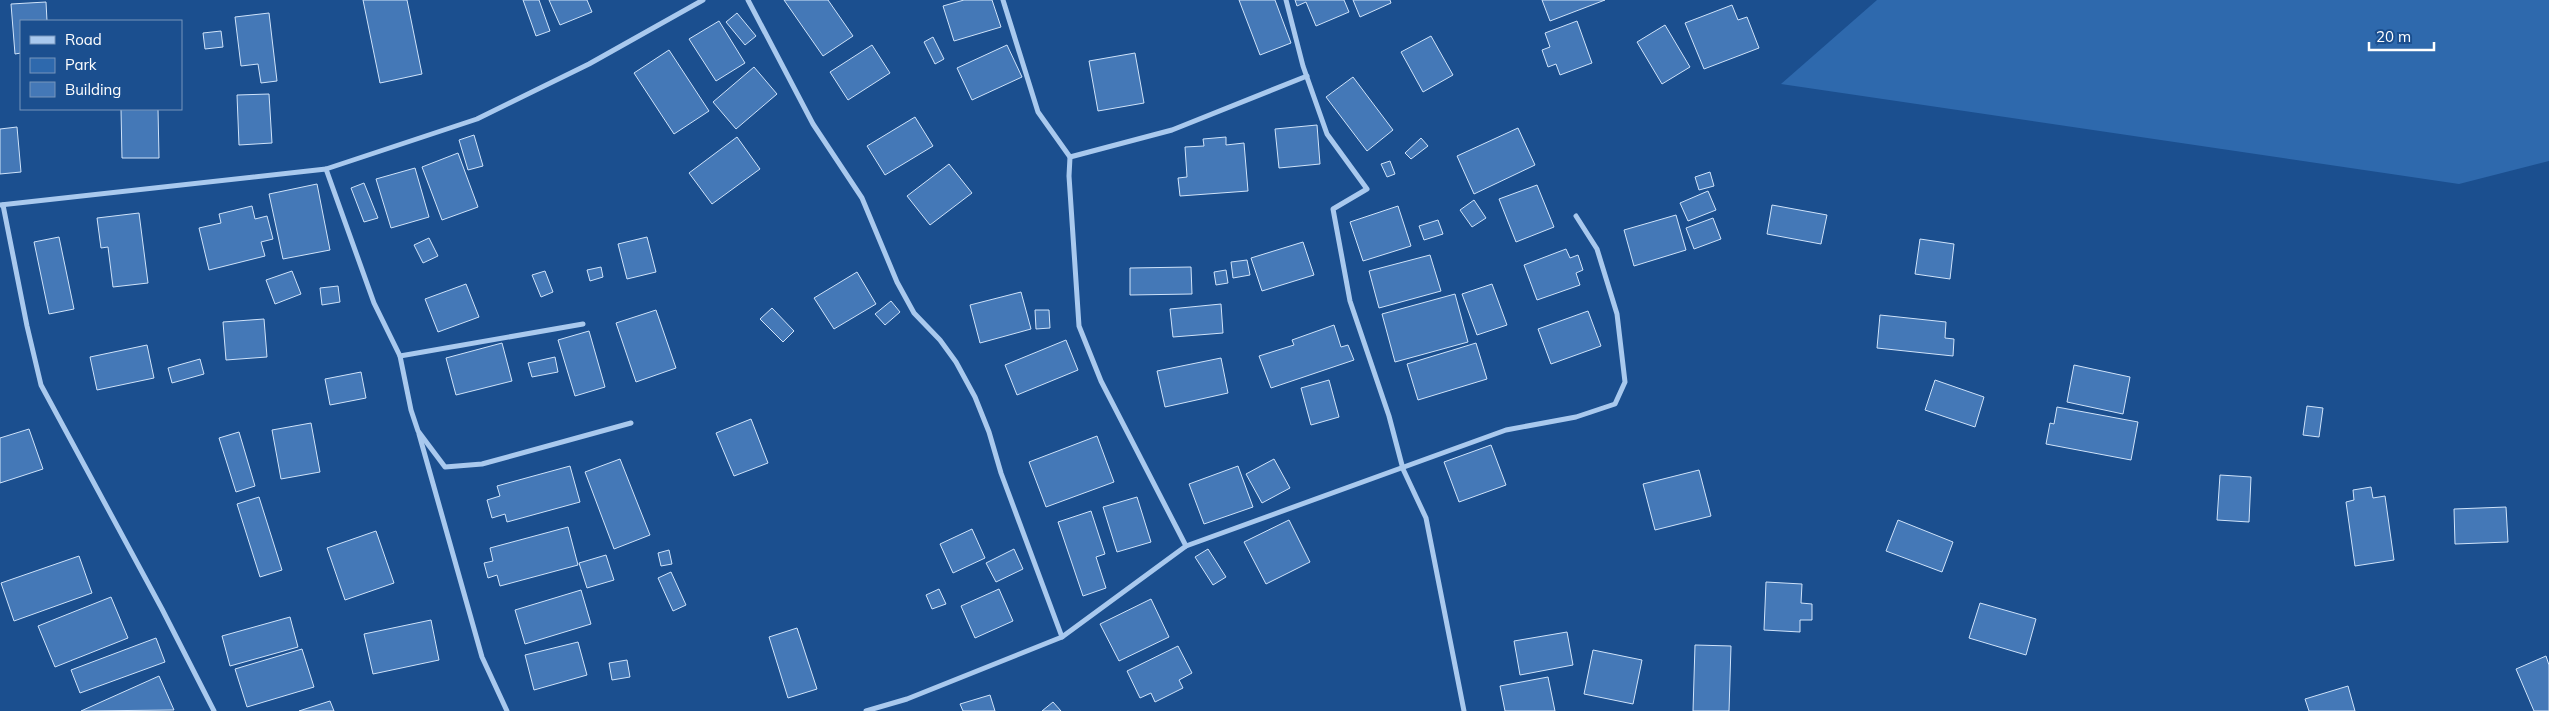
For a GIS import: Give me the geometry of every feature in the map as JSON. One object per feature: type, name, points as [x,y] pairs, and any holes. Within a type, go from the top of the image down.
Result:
[{"type":"street","points":[[214,711],[158,600],[41,385],[26,326],[2,205],[326,169],[477,119],[589,64],[702,0]]},
{"type":"street","points":[[748,0],[813,124],[862,198],[897,282],[914,313],[946,348],[975,397],[1062,637]]},
{"type":"street","points":[[1003,0],[1038,112],[1070,157],[1069,176],[1079,326],[1101,381],[1186,546]]},
{"type":"street","points":[[1286,0],[1307,76],[1327,134],[1367,189],[1333,209],[1350,301],[1389,416],[1403,469],[1426,518],[1464,711]]},
{"type":"street","points":[[1070,157],[1172,130],[1307,76]]},
{"type":"street","points":[[326,169],[374,303],[400,356],[411,410],[482,657],[507,711]]},
{"type":"street","points":[[866,711],[907,699],[1062,637],[1186,546],[1403,469],[1506,430],[1576,417],[1615,404],[1626,382],[1617,314],[1597,249],[1576,216]]},
{"type":"street","points":[[400,356],[583,324]]},
{"type":"street","points":[[418,431],[446,467],[482,464],[631,423]]},
{"type":"green space","points":[[1877,0],[2549,0],[2549,161],[2459,184],[1781,84]]},
{"type":"building","points":[[363,0],[407,0],[422,74],[380,83]]},
{"type":"building","points":[[523,0],[539,0],[550,31],[536,36]]},
{"type":"building","points":[[549,0],[587,0],[592,12],[560,25]]},
{"type":"building","points":[[784,0],[828,0],[853,36],[823,56]]},
{"type":"building","points":[[964,0],[992,0],[1001,27],[954,41],[943,6]]},
{"type":"building","points":[[1239,0],[1275,0],[1291,43],[1260,55]]},
{"type":"building","points":[[1295,0],[1344,0],[1349,12],[1316,26],[1306,2],[1297,6]]},
{"type":"building","points":[[1353,0],[1390,0],[1391,3],[1360,17]]},
{"type":"building","points":[[1542,0],[1605,0],[1550,21]]},
{"type":"building","points":[[46,2],[47,20],[20,20],[20,53],[15,54],[11,4]]},
{"type":"building","points":[[1732,5],[1738,20],[1747,17],[1759,48],[1704,69],[1685,23]]},
{"type":"building","points":[[269,13],[277,81],[261,83],[258,64],[241,66],[235,17]]},
{"type":"building","points":[[737,13],[756,36],[745,45],[726,22]]},
{"type":"building","points":[[719,21],[745,63],[716,81],[689,39]]},
{"type":"building","points":[[1577,21],[1592,63],[1560,75],[1556,64],[1548,67],[1542,50],[1550,47],[1545,33]]},
{"type":"building","points":[[1665,25],[1690,67],[1662,84],[1637,42]]},
{"type":"building","points":[[221,31],[223,47],[205,49],[203,33]]},
{"type":"building","points":[[1431,36],[1453,75],[1423,92],[1401,52]]},
{"type":"building","points":[[933,37],[944,59],[935,64],[924,42]]},
{"type":"building","points":[[872,45],[890,73],[848,100],[830,72]]},
{"type":"building","points":[[1007,45],[1022,77],[972,100],[957,68]]},
{"type":"building","points":[[669,50],[709,111],[674,134],[634,73]]},
{"type":"building","points":[[1135,53],[1144,103],[1098,111],[1089,61]]},
{"type":"building","points":[[754,67],[777,94],[736,129],[713,102]]},
{"type":"building","points":[[1353,77],[1393,130],[1367,151],[1326,97]]},
{"type":"building","points":[[269,94],[272,143],[239,145],[237,95]]},
{"type":"building","points":[[121,110],[158,110],[159,158],[122,158]]},
{"type":"building","points":[[915,117],[933,146],[885,175],[867,146]]},
{"type":"building","points":[[1317,125],[1320,164],[1279,168],[1275,129]]},
{"type":"building","points":[[17,127],[21,172],[0,174],[0,129]]},
{"type":"building","points":[[1518,128],[1535,165],[1474,194],[1457,156]]},
{"type":"building","points":[[474,135],[483,166],[468,170],[459,140]]},
{"type":"building","points":[[737,137],[760,169],[712,204],[689,173]]},
{"type":"building","points":[[1226,137],[1226,145],[1244,143],[1248,191],[1180,196],[1178,178],[1187,177],[1185,147],[1204,146],[1203,139]]},
{"type":"building","points":[[1421,138],[1428,146],[1411,159],[1405,153]]},
{"type":"building","points":[[458,153],[478,207],[442,220],[422,167]]},
{"type":"building","points":[[1390,161],[1395,174],[1387,177],[1381,164]]},
{"type":"building","points":[[949,164],[972,193],[930,225],[907,196]]},
{"type":"building","points":[[415,168],[429,217],[391,228],[376,179]]},
{"type":"building","points":[[1710,172],[1714,186],[1699,190],[1695,177]]},
{"type":"building","points":[[364,183],[378,218],[364,222],[351,188]]},
{"type":"building","points":[[317,184],[330,250],[283,259],[269,194]]},
{"type":"building","points":[[1537,185],[1554,227],[1516,242],[1499,199]]},
{"type":"building","points":[[1708,191],[1716,210],[1688,221],[1680,203]]},
{"type":"building","points":[[1474,200],[1486,218],[1472,227],[1460,210]]},
{"type":"building","points":[[1772,205],[1827,215],[1821,244],[1767,234]]},
{"type":"building","points":[[252,206],[255,219],[267,216],[273,239],[261,242],[265,256],[209,270],[199,228],[221,223],[219,214]]},
{"type":"building","points":[[1398,206],[1411,246],[1363,261],[1350,222]]},
{"type":"building","points":[[139,213],[148,283],[113,287],[108,247],[101,248],[97,218]]},
{"type":"building","points":[[1676,215],[1686,250],[1634,266],[1624,230]]},
{"type":"building","points":[[1713,218],[1721,239],[1694,249],[1686,228]]},
{"type":"building","points":[[1438,220],[1443,234],[1424,240],[1419,226]]},
{"type":"building","points":[[59,237],[74,309],[49,314],[34,242]]},
{"type":"building","points":[[647,237],[656,272],[627,279],[618,244]]},
{"type":"building","points":[[429,238],[438,256],[423,263],[414,245]]},
{"type":"building","points":[[1920,239],[1954,244],[1950,279],[1915,274]]},
{"type":"building","points":[[1303,242],[1314,275],[1262,291],[1251,258]]},
{"type":"building","points":[[1566,249],[1570,258],[1578,255],[1583,270],[1576,273],[1580,285],[1537,300],[1524,265]]},
{"type":"building","points":[[1430,255],[1441,291],[1379,308],[1369,271]]},
{"type":"building","points":[[1247,260],[1250,275],[1233,278],[1231,262]]},
{"type":"building","points":[[601,267],[603,277],[590,281],[587,270]]},
{"type":"building","points":[[1191,267],[1192,294],[1130,295],[1130,268]]},
{"type":"building","points":[[1226,270],[1228,283],[1216,285],[1214,272]]},
{"type":"building","points":[[292,271],[301,294],[275,304],[266,280]]},
{"type":"building","points":[[545,271],[553,292],[541,297],[532,275]]},
{"type":"building","points":[[857,272],[876,304],[834,329],[814,298]]},
{"type":"building","points":[[466,284],[479,317],[438,332],[425,299]]},
{"type":"building","points":[[1492,284],[1507,325],[1477,335],[1462,294]]},
{"type":"building","points":[[338,286],[340,302],[322,305],[320,288]]},
{"type":"building","points":[[1021,292],[1031,329],[980,343],[970,305]]},
{"type":"building","points":[[1455,294],[1468,342],[1395,362],[1382,314]]},
{"type":"building","points":[[891,301],[900,312],[885,325],[875,314]]},
{"type":"building","points":[[1221,304],[1223,333],[1173,337],[1170,309]]},
{"type":"building","points":[[772,308],[794,331],[783,342],[760,319]]},
{"type":"building","points":[[656,310],[676,368],[636,382],[616,323]]},
{"type":"building","points":[[1035,310],[1049,310],[1050,328],[1036,329]]},
{"type":"building","points":[[1588,311],[1601,346],[1551,364],[1538,329]]},
{"type":"building","points":[[1880,315],[1946,322],[1945,338],[1954,339],[1953,356],[1877,348]]},
{"type":"building","points":[[264,319],[267,357],[226,360],[223,322]]},
{"type":"building","points":[[1334,325],[1341,347],[1348,345],[1354,360],[1271,388],[1259,356],[1294,345],[1292,340]]},
{"type":"building","points":[[589,331],[605,387],[575,396],[558,340]]},
{"type":"building","points":[[1066,340],[1078,370],[1017,395],[1005,365]]},
{"type":"building","points":[[502,343],[512,381],[456,395],[446,358]]},
{"type":"building","points":[[1476,343],[1487,379],[1418,400],[1407,364]]},
{"type":"building","points":[[147,345],[154,378],[97,390],[90,357]]},
{"type":"building","points":[[555,357],[558,372],[532,377],[528,363]]},
{"type":"building","points":[[1221,358],[1228,393],[1165,407],[1157,371]]},
{"type":"building","points":[[200,359],[204,374],[172,383],[168,368]]},
{"type":"building","points":[[2074,365],[2130,377],[2123,414],[2067,402]]},
{"type":"building","points":[[361,372],[366,398],[330,405],[325,379]]},
{"type":"building","points":[[1329,380],[1339,417],[1311,425],[1301,388]]},
{"type":"building","points":[[1935,380],[1984,397],[1975,427],[1925,410]]},
{"type":"building","points":[[2307,406],[2323,408],[2319,437],[2303,435]]},
{"type":"building","points":[[2057,407],[2138,422],[2131,460],[2046,444],[2050,423],[2054,424]]},
{"type":"building","points":[[751,419],[768,463],[734,476],[716,433]]},
{"type":"building","points":[[311,423],[320,472],[281,479],[272,430]]},
{"type":"building","points":[[29,429],[43,469],[0,483],[0,438]]},
{"type":"building","points":[[239,432],[255,486],[236,492],[219,438]]},
{"type":"building","points":[[1097,436],[1114,482],[1046,507],[1029,462]]},
{"type":"building","points":[[1491,445],[1506,485],[1459,502],[1444,462]]},
{"type":"building","points":[[620,459],[650,535],[614,549],[585,472]]},
{"type":"building","points":[[1274,459],[1290,488],[1262,503],[1246,474]]},
{"type":"building","points":[[570,466],[580,502],[507,522],[505,514],[492,518],[487,500],[500,496],[497,486]]},
{"type":"building","points":[[1238,466],[1253,507],[1204,524],[1189,484]]},
{"type":"building","points":[[1699,470],[1711,516],[1655,530],[1643,484]]},
{"type":"building","points":[[2220,475],[2251,477],[2249,522],[2217,520]]},
{"type":"building","points":[[2371,487],[2373,498],[2385,496],[2394,560],[2355,566],[2346,502],[2354,500],[2353,490]]},
{"type":"building","points":[[259,497],[282,570],[260,577],[237,504]]},
{"type":"building","points":[[1137,497],[1151,542],[1117,552],[1103,507]]},
{"type":"building","points":[[2506,507],[2508,542],[2455,544],[2454,509]]},
{"type":"building","points":[[1091,511],[1105,554],[1096,557],[1106,588],[1083,596],[1058,522]]},
{"type":"building","points":[[1289,520],[1310,562],[1266,584],[1244,542]]},
{"type":"building","points":[[1898,520],[1953,542],[1942,572],[1886,551]]},
{"type":"building","points":[[568,527],[578,565],[500,586],[497,575],[488,578],[484,563],[493,561],[490,548]]},
{"type":"building","points":[[972,529],[985,558],[953,573],[940,544]]},
{"type":"building","points":[[376,531],[394,583],[345,600],[327,548]]},
{"type":"building","points":[[1014,549],[1023,569],[996,582],[986,563]]},
{"type":"building","points":[[1208,549],[1226,577],[1213,585],[1195,557]]},
{"type":"building","points":[[669,550],[672,564],[661,566],[658,553]]},
{"type":"building","points":[[606,555],[614,580],[587,588],[579,563]]},
{"type":"building","points":[[79,556],[92,593],[14,621],[1,583]]},
{"type":"building","points":[[671,572],[686,605],[673,611],[658,578]]},
{"type":"building","points":[[1766,582],[1802,584],[1801,603],[1812,604],[1812,620],[1800,620],[1800,632],[1764,630]]},
{"type":"building","points":[[939,589],[946,604],[932,609],[926,595]]},
{"type":"building","points":[[999,589],[1013,621],[975,638],[961,606]]},
{"type":"building","points":[[581,590],[591,624],[525,644],[515,610]]},
{"type":"building","points":[[111,597],[128,638],[55,667],[38,626]]},
{"type":"building","points":[[1151,599],[1169,637],[1119,661],[1100,624]]},
{"type":"building","points":[[1980,603],[2036,619],[2026,655],[1969,638]]},
{"type":"building","points":[[290,617],[298,647],[230,666],[222,636]]},
{"type":"building","points":[[431,620],[439,660],[373,674],[364,634]]},
{"type":"building","points":[[797,628],[817,689],[788,698],[769,637]]},
{"type":"building","points":[[1567,632],[1573,665],[1520,675],[1514,641]]},
{"type":"building","points":[[156,638],[165,662],[80,693],[71,670]]},
{"type":"building","points":[[578,642],[587,675],[534,690],[525,655]]},
{"type":"building","points":[[1695,645],[1731,646],[1729,711],[1693,711]]},
{"type":"building","points":[[1178,646],[1192,673],[1179,680],[1183,688],[1155,702],[1151,693],[1140,698],[1127,671]]},
{"type":"building","points":[[302,649],[314,687],[247,707],[235,669]]},
{"type":"building","points":[[1593,650],[1642,660],[1633,704],[1584,694]]},
{"type":"building","points":[[2546,656],[2549,665],[2549,711],[2534,711],[2516,669]]},
{"type":"building","points":[[627,660],[630,677],[612,680],[609,663]]},
{"type":"building","points":[[159,676],[174,710],[81,711]]},
{"type":"building","points":[[1548,677],[1555,711],[1505,711],[1500,686]]},
{"type":"building","points":[[2348,686],[2355,711],[2309,711],[2305,699]]},
{"type":"building","points":[[990,695],[995,711],[963,711],[960,704]]},
{"type":"building","points":[[330,701],[334,711],[299,711]]},
{"type":"building","points":[[1053,702],[1061,711],[1042,711]]}]
